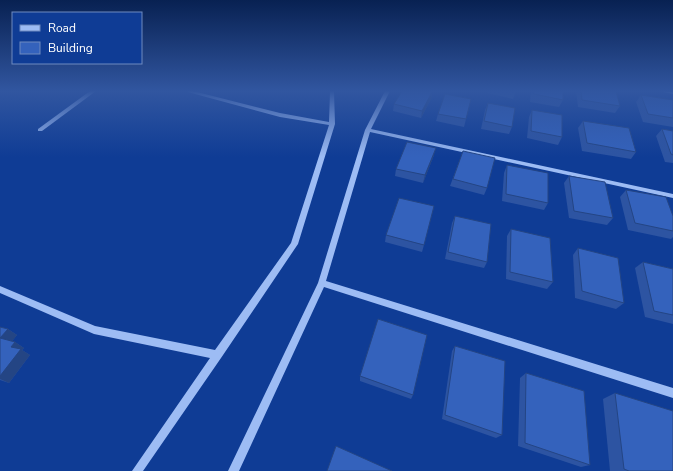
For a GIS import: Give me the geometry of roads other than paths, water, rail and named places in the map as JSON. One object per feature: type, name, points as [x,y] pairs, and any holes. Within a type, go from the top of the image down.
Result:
[{"type":"street","points":[[40,130],[64,113]]},
{"type":"street","points":[[272,113],[332,124]]},
{"type":"street","points":[[137,471],[294,244],[332,124],[332,113]]},
{"type":"street","points":[[233,471],[322,284],[368,130],[377,113]]},
{"type":"street","points":[[368,130],[673,196]]},
{"type":"street","points":[[322,284],[673,393]]},
{"type":"street","points":[[0,289],[94,330],[218,355]]}]
